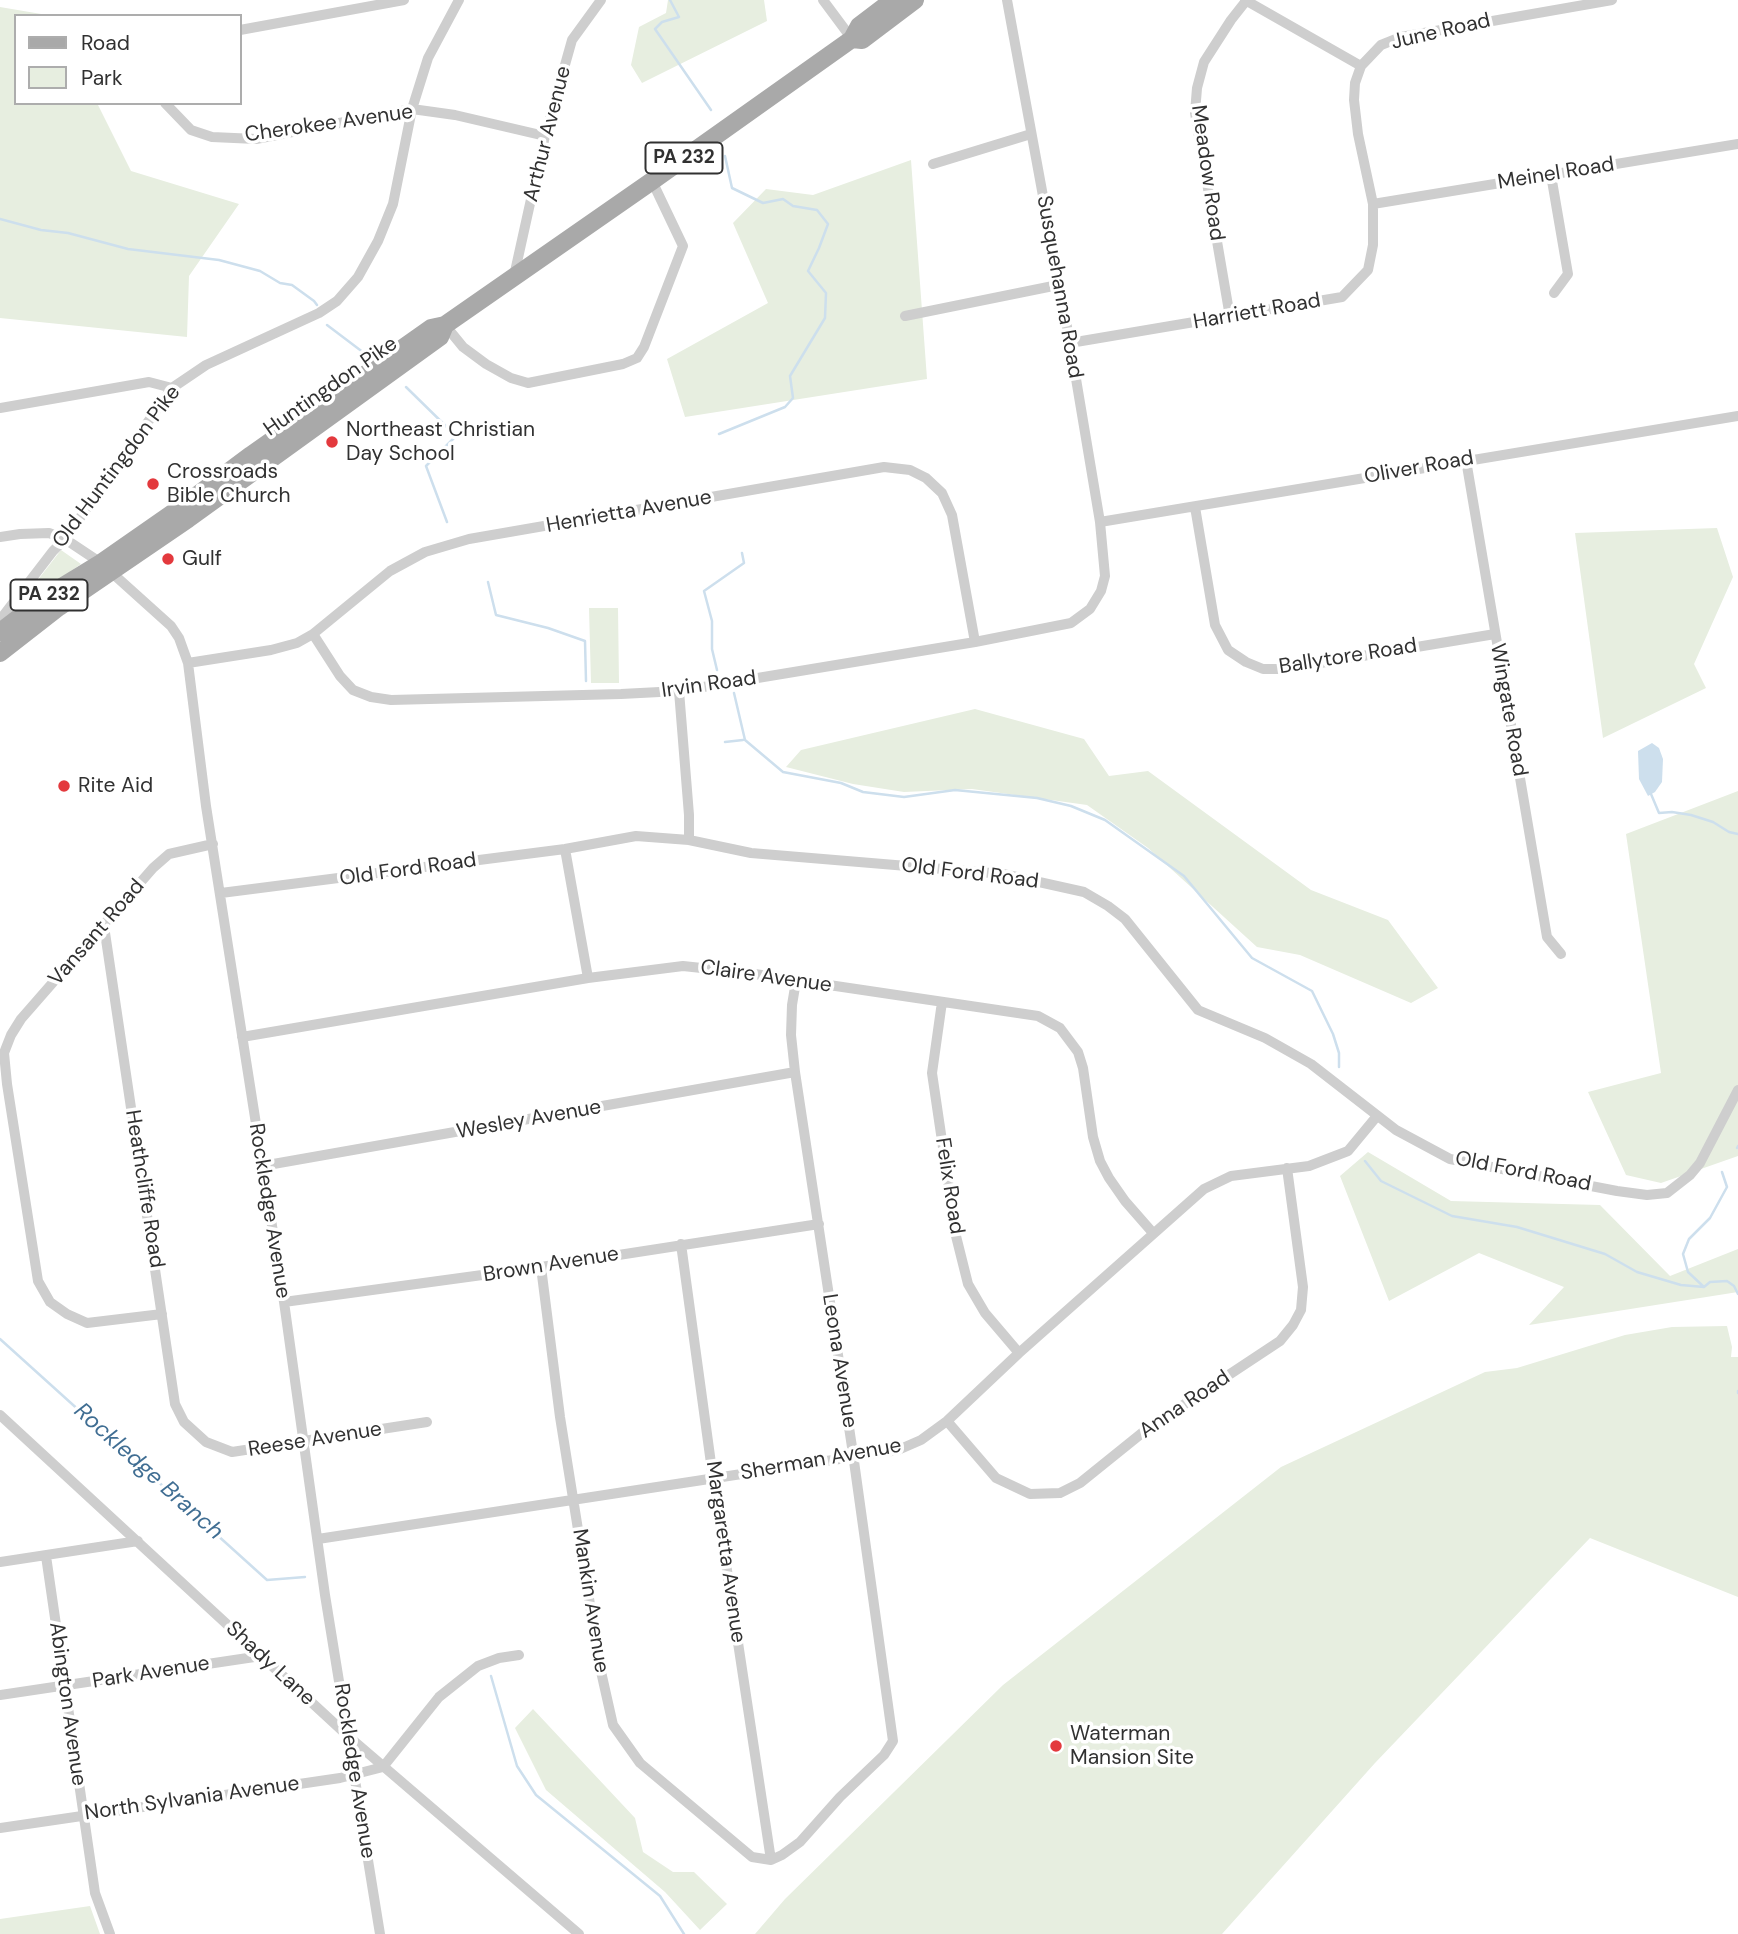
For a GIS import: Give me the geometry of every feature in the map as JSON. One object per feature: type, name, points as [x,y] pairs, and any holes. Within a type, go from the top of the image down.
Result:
[{"type":"main road","name":"Huntingdon Pike","points":[[0,653],[107,567],[431,328],[445,325],[652,181],[852,38],[859,26],[893,0]]},
{"type":"main road","name":"Huntingdon Pike","points":[[852,38],[862,40],[915,0]]},
{"type":"main road","name":"Huntingdon Pike","points":[[0,632],[47,596],[107,567]]},
{"type":"street","points":[[242,30],[404,0]]},
{"type":"street","name":"Old Huntingdon Pike","points":[[0,620],[65,539],[172,388],[206,365],[319,313],[337,301],[358,277],[378,241],[393,204],[412,109],[428,58],[459,0]]},
{"type":"street","name":"Arthur Avenue","points":[[514,276],[545,135],[572,40],[601,0]]},
{"type":"street","points":[[823,0],[852,38]]},
{"type":"street","name":"Susquehanna Road","points":[[1007,0],[1070,343],[1100,522],[1105,576]]},
{"type":"street","name":"June Road","points":[[1361,66],[1381,45],[1401,37],[1612,0]]},
{"type":"street","points":[[1246,1],[1361,66]]},
{"type":"street","name":"Meadow Road","points":[[1230,317],[1195,113],[1197,88],[1205,62],[1246,1]]},
{"type":"street","name":"Harriett Road","points":[[1070,343],[1342,296],[1368,270],[1374,245],[1373,204],[1358,134],[1354,100],[1355,83],[1361,66]]},
{"type":"street","name":"Cherokee Avenue","points":[[167,105],[191,130],[212,137],[256,139],[412,109],[455,115],[545,135]]},
{"type":"street","points":[[933,164],[1031,134]]},
{"type":"street","name":"Meinel Road","points":[[1373,204],[1738,144]]},
{"type":"street","points":[[1551,175],[1568,274],[1555,293]]},
{"type":"street","points":[[445,325],[463,347],[486,364],[511,378],[528,383],[623,364],[637,358],[644,347],[683,246],[652,181]]},
{"type":"street","points":[[905,316],[1058,285]]},
{"type":"street","points":[[0,408],[149,382],[172,388]]},
{"type":"street","name":"Oliver Road","points":[[1100,522],[1738,416]]},
{"type":"street","name":"Wingate Road","points":[[1466,460],[1547,937],[1561,954]]},
{"type":"street","name":"Henrietta Avenue","points":[[188,663],[271,650],[297,643],[313,634],[390,571],[425,552],[469,539],[884,467],[909,470],[918,474],[942,493],[952,515],[975,642]]},
{"type":"street","name":"Ballytore Road","points":[[1195,507],[1215,625],[1228,650],[1246,662],[1263,669],[1284,669],[1495,634]]},
{"type":"street","points":[[0,537],[49,533],[65,539]]},
{"type":"street","name":"Rockledge Avenue","points":[[65,539],[107,567],[171,626],[179,638],[188,663],[212,844],[380,1934]]},
{"type":"street","name":"Irvin Road","points":[[313,634],[340,676],[353,690],[391,701],[679,691],[975,642],[1072,623],[1090,609],[1101,591],[1105,576]]},
{"type":"street","points":[[679,691],[689,807],[689,840]]},
{"type":"street","name":"Old Ford Road","points":[[221,893],[565,849],[636,836],[689,840],[751,853],[1003,874],[1084,892],[1125,919],[1198,1010],[1265,1038],[1311,1065],[1377,1116],[1417,1143],[1450,1159],[1647,1195],[1667,1192],[1690,1175],[1700,1163],[1738,1090]]},
{"type":"street","name":"Vansant Road","points":[[162,1314],[87,1323],[50,1302],[38,1281],[4,1053],[21,1019],[153,868],[169,854],[212,844]]},
{"type":"street","points":[[565,849],[588,978]]},
{"type":"street","name":"Heathcliffe Road","points":[[104,926],[176,1404],[184,1422],[206,1442]]},
{"type":"street","name":"Claire Avenue","points":[[242,1037],[588,978],[683,966],[748,973],[1038,1016],[1052,1022],[1070,1038],[1082,1062],[1093,1137],[1100,1161],[1125,1201],[1153,1233]]},
{"type":"street","name":"Leona Avenue","points":[[771,1860],[800,1842],[840,1797],[884,1755],[893,1741],[854,1458],[795,1073],[791,1035],[796,981]]},
{"type":"street","name":"Felix Road","points":[[942,1002],[932,1073],[956,1236],[968,1284],[985,1313],[1019,1353]]},
{"type":"street","name":"Wesley Avenue","points":[[262,1166],[795,1073]]},
{"type":"street","name":"Sherman Avenue","points":[[318,1539],[898,1450],[921,1440],[947,1421],[1019,1353],[1204,1189],[1231,1176],[1309,1166],[1348,1151],[1377,1116]]},
{"type":"street","name":"Anna Road","points":[[947,1421],[996,1478],[1030,1494],[1060,1493],[1080,1483],[1150,1427],[1280,1341],[1301,1310],[1303,1287],[1287,1167]]},
{"type":"street","name":"Brown Avenue","points":[[284,1302],[541,1267],[819,1224]]},
{"type":"street","name":"Margaretta Avenue","points":[[681,1244],[713,1478],[771,1860]]},
{"type":"street","name":"Mankin Avenue","points":[[541,1267],[560,1417],[600,1667],[613,1725],[640,1763],[752,1857],[771,1860]]},
{"type":"street","name":"Shady Lane","points":[[0,1415],[348,1736],[577,1932]]},
{"type":"street","name":"Reese Avenue","points":[[206,1442],[232,1452],[426,1422]]},
{"type":"street","points":[[0,1427],[12,1426]]},
{"type":"street","points":[[0,1562],[138,1541]]},
{"type":"street","name":"Abington Avenue","points":[[46,1556],[95,1893],[110,1934]]},
{"type":"street","points":[[383,1767],[439,1697],[478,1666],[499,1658],[519,1655]]},
{"type":"street","name":"Park Avenue","points":[[0,1695],[261,1656]]},
{"type":"street","name":"North Sylvania Avenue","points":[[0,1828],[354,1776],[383,1767]]},
{"type":"street","points":[[562,1934],[577,1932]]},
{"type":"green space","points":[[668,0],[764,0],[767,21],[642,83],[631,65],[639,27],[666,13]]},
{"type":"green space","points":[[0,7],[41,14],[14,14],[14,105],[98,105],[131,171],[239,204],[189,276],[187,337],[0,318]]},
{"type":"green space","points":[[911,160],[927,379],[685,417],[667,359],[768,303],[733,223],[766,189],[813,195]]},
{"type":"green space","points":[[1717,528],[1733,577],[1694,664],[1706,688],[1603,738],[1575,533]]},
{"type":"green space","points":[[61,550],[81,564],[7,616],[30,590]]},
{"type":"green space","points":[[589,608],[618,608],[619,683],[591,683]]},
{"type":"green space","points":[[975,709],[1084,739],[1109,776],[1148,771],[1311,890],[1388,920],[1438,988],[1411,1003],[1300,955],[1257,947],[1148,848],[1087,805],[972,789],[904,792],[853,784],[786,767],[801,750]]},
{"type":"green space","points":[[1738,791],[1738,1156],[1661,1183],[1626,1175],[1588,1092],[1661,1073],[1626,834]]},
{"type":"green space","points":[[1368,1152],[1451,1201],[1600,1205],[1670,1276],[1738,1249],[1738,1292],[1529,1325],[1564,1287],[1479,1253],[1389,1301],[1340,1176]]},
{"type":"green space","points":[[1727,1326],[1732,1347],[1731,1357],[1738,1357],[1738,1597],[1590,1538],[1375,1763],[1222,1934],[755,1934],[785,1899],[1003,1685],[1281,1467],[1485,1372],[1517,1368],[1625,1335],[1672,1327]]},
{"type":"green space","points":[[533,1709],[635,1818],[643,1852],[673,1872],[694,1872],[727,1904],[700,1930],[665,1892],[546,1790],[515,1728]]},
{"type":"green space","points":[[90,1906],[100,1934],[0,1934],[0,1919]]},
{"type":"water","points":[[1652,743],[1659,748],[1663,759],[1662,782],[1655,792],[1648,796],[1639,779],[1638,751]]},
{"type":"waterway","points":[[670,0],[679,17],[662,22],[655,29],[711,110]]},
{"type":"waterway","points":[[719,434],[785,407],[793,398],[790,376],[825,318],[826,293],[808,271],[828,224],[817,210],[793,206],[783,199],[763,203],[732,188],[725,156]]},
{"type":"waterway","points":[[0,219],[128,249],[219,260],[260,271],[280,283],[292,285],[317,305]]},
{"type":"waterway","points":[[327,325],[368,356]]},
{"type":"waterway","points":[[406,387],[456,436],[426,466],[447,522]]},
{"type":"waterway","points":[[717,670],[712,649],[712,621],[704,591],[744,563],[742,553]]},
{"type":"waterway","points":[[488,582],[496,615],[548,628],[585,641],[586,681]]},
{"type":"waterway","points":[[734,693],[745,740],[783,772],[841,783],[863,792],[904,797],[955,790],[1037,798],[1071,806],[1105,820],[1184,876],[1252,958],[1312,991],[1333,1034],[1339,1053],[1339,1067]]},
{"type":"waterway","points":[[725,742],[743,740]]},
{"type":"waterway","points":[[1651,794],[1659,813],[1691,815],[1738,834]]},
{"type":"waterway","points":[[1365,1161],[1381,1181],[1452,1216],[1517,1227],[1605,1254],[1637,1272],[1681,1285],[1704,1287]]},
{"type":"waterway","points":[[1704,1287],[1688,1272],[1683,1254],[1689,1239],[1710,1218],[1727,1187],[1722,1172]]},
{"type":"waterway","points":[[1704,1287],[1710,1282],[1727,1281],[1734,1286],[1738,1294]]},
{"type":"waterway","name":"Rockledge Branch","points":[[0,1339],[267,1580],[305,1577]]},
{"type":"waterway","name":"Rockledge Branch","points":[[491,1676],[517,1766],[536,1795],[660,1896],[684,1934]]},
{"type":"place","name":"Northeast Christian Day School","points":[[332,442]]},
{"type":"place","name":"Crossroads Bible Church","points":[[153,484]]},
{"type":"place","name":"Gulf","points":[[168,559]]},
{"type":"place","name":"Rite Aid","points":[[64,786]]},
{"type":"place","name":"Waterman Mansion Site","points":[[1056,1746]]}]
